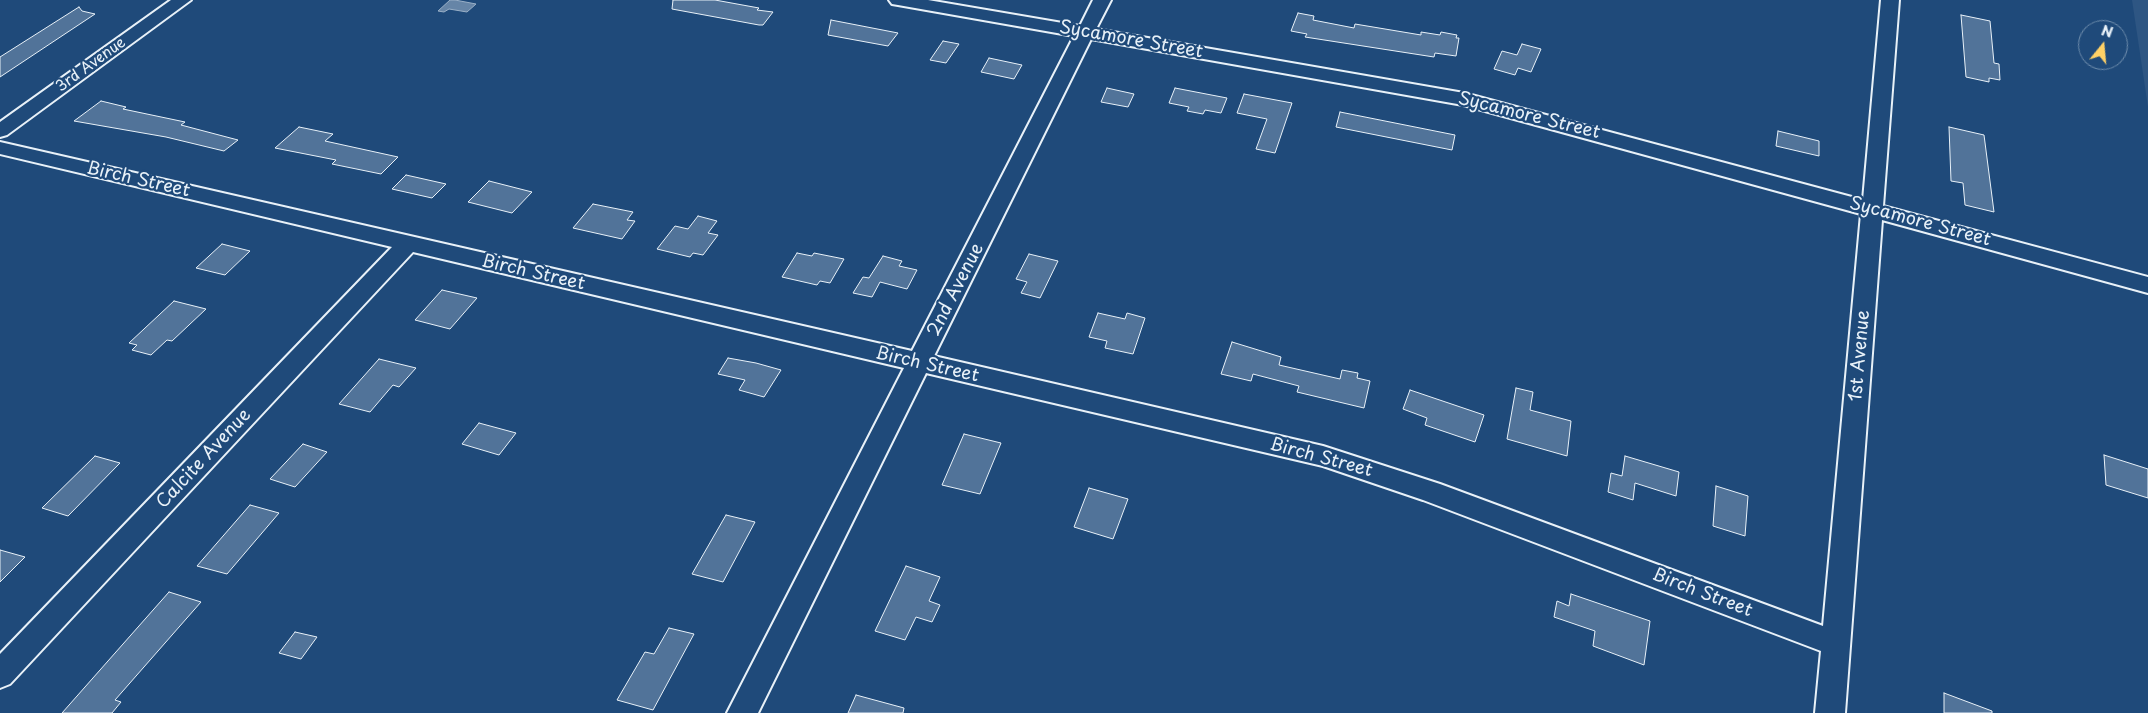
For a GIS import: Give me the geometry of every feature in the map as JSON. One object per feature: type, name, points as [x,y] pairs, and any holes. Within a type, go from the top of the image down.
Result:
[{"type":"street","name":"3rd Avenue","points":[[0,131],[182,0]]},
{"type":"street","name":"Sycamore Street","points":[[898,0],[1401,86],[1472,101],[2148,285]]},
{"type":"street","name":"2nd Avenue","points":[[742,713],[1102,0]]},
{"type":"street","name":"1st Avenue","points":[[1830,713],[1890,0]]},
{"type":"street","name":"Birch Street","points":[[0,148],[919,364],[1275,444],[1361,467],[1835,643]]},
{"type":"street","name":"Calcite Avenue","points":[[0,674],[408,243]]},
{"type":"shaded area","points":[[450,0],[476,4],[467,12],[449,9],[444,12],[438,11]]},
{"type":"shaded area","points":[[2132,0],[2148,0],[2148,107]]},
{"type":"building","points":[[673,0],[715,0],[773,12],[763,25],[759,25],[672,9]]},
{"type":"building","points":[[79,7],[82,11],[95,14],[0,77],[0,57]]},
{"type":"building","points":[[1298,13],[1314,16],[1313,20],[1354,28],[1355,24],[1421,35],[1421,32],[1440,35],[1441,32],[1457,35],[1456,38],[1459,38],[1456,56],[1435,53],[1434,57],[1305,37],[1307,34],[1291,31]]},
{"type":"building","points":[[1961,15],[1990,21],[1994,63],[1999,64],[2000,80],[1989,78],[1989,82],[1966,77]]},
{"type":"building","points":[[831,20],[898,33],[888,46],[828,35]]},
{"type":"building","points":[[943,41],[959,44],[946,63],[930,60]]},
{"type":"building","points":[[1522,44],[1541,49],[1531,72],[1518,68],[1515,75],[1494,69],[1502,51],[1517,55]]},
{"type":"building","points":[[989,58],[1022,65],[1014,79],[981,72]]},
{"type":"building","points":[[1107,88],[1134,94],[1128,107],[1101,102]]},
{"type":"building","points":[[1175,88],[1227,98],[1221,113],[1205,110],[1203,114],[1187,111],[1189,107],[1169,103]]},
{"type":"building","points":[[1244,94],[1292,103],[1275,153],[1256,149],[1267,119],[1237,113]]},
{"type":"building","points":[[101,101],[126,107],[123,109],[185,122],[181,125],[238,140],[224,151],[166,137],[74,121]]},
{"type":"building","points":[[1340,112],[1455,135],[1452,150],[1336,127]]},
{"type":"building","points":[[299,127],[333,134],[325,141],[398,157],[381,174],[332,164],[336,160],[275,148]]},
{"type":"building","points":[[1949,127],[1984,135],[1994,212],[1965,205],[1963,183],[1951,181]]},
{"type":"building","points":[[1778,131],[1819,141],[1819,156],[1776,146]]},
{"type":"building","points":[[406,175],[446,184],[432,198],[392,189]]},
{"type":"building","points":[[489,181],[532,192],[512,213],[468,202]]},
{"type":"building","points":[[593,204],[633,212],[627,220],[635,221],[622,239],[573,228]]},
{"type":"building","points":[[698,216],[717,221],[708,233],[718,235],[703,255],[693,253],[690,257],[657,249],[675,226],[688,229]]},
{"type":"building","points":[[222,244],[250,251],[225,275],[196,268]]},
{"type":"building","points":[[797,253],[812,256],[814,253],[844,259],[830,283],[820,281],[817,285],[782,277]]},
{"type":"building","points":[[1029,254],[1058,261],[1040,298],[1021,293],[1027,282],[1016,279]]},
{"type":"building","points":[[883,256],[902,261],[899,266],[917,270],[907,289],[880,282],[872,297],[853,293],[863,277],[869,278]]},
{"type":"building","points":[[442,290],[477,298],[450,329],[415,320]]},
{"type":"building","points":[[174,301],[206,309],[172,341],[167,340],[151,355],[132,350],[137,345],[129,343]]},
{"type":"building","points":[[1098,313],[1125,319],[1127,313],[1145,318],[1133,354],[1105,348],[1107,341],[1089,337]]},
{"type":"building","points":[[1232,342],[1281,357],[1279,365],[1340,379],[1342,370],[1358,373],[1357,378],[1370,381],[1364,408],[1297,392],[1299,386],[1253,374],[1251,381],[1221,374]]},
{"type":"building","points":[[728,358],[781,370],[764,397],[739,390],[745,380],[718,374]]},
{"type":"building","points":[[379,359],[416,368],[399,387],[393,385],[370,412],[339,404]]},
{"type":"building","points":[[1516,388],[1533,392],[1530,410],[1571,421],[1567,456],[1507,439]]},
{"type":"building","points":[[1410,390],[1484,415],[1475,442],[1425,425],[1427,418],[1403,409]]},
{"type":"building","points":[[479,423],[516,433],[499,455],[462,444]]},
{"type":"building","points":[[964,434],[1001,443],[980,494],[942,485]]},
{"type":"building","points":[[303,444],[327,452],[295,487],[270,479]]},
{"type":"building","points":[[2104,455],[2148,469],[2148,498],[2106,485]]},
{"type":"building","points":[[95,456],[120,463],[68,516],[42,508]]},
{"type":"building","points":[[1625,456],[1679,472],[1676,496],[1635,483],[1633,500],[1608,492],[1611,473],[1622,476]]},
{"type":"building","points":[[1716,486],[1748,496],[1745,536],[1713,526]]},
{"type":"building","points":[[1089,488],[1128,499],[1113,539],[1074,527]]},
{"type":"building","points":[[250,505],[279,513],[227,574],[197,566]]},
{"type":"building","points":[[726,515],[755,522],[723,582],[692,574]]},
{"type":"building","points":[[0,550],[25,557],[0,582]]},
{"type":"building","points":[[906,566],[940,577],[929,601],[940,605],[932,622],[916,617],[905,640],[875,631]]},
{"type":"building","points":[[169,592],[201,602],[115,700],[121,702],[112,713],[62,713]]},
{"type":"building","points":[[1571,594],[1650,621],[1644,665],[1593,646],[1595,631],[1554,617],[1557,601],[1569,606]]},
{"type":"building","points":[[669,628],[694,634],[653,710],[617,700],[645,652],[654,654]]},
{"type":"building","points":[[295,632],[317,637],[301,659],[279,653]]},
{"type":"building","points":[[1944,693],[1992,711],[1992,713],[1944,713]]},
{"type":"building","points":[[856,695],[904,708],[903,713],[848,713]]}]
